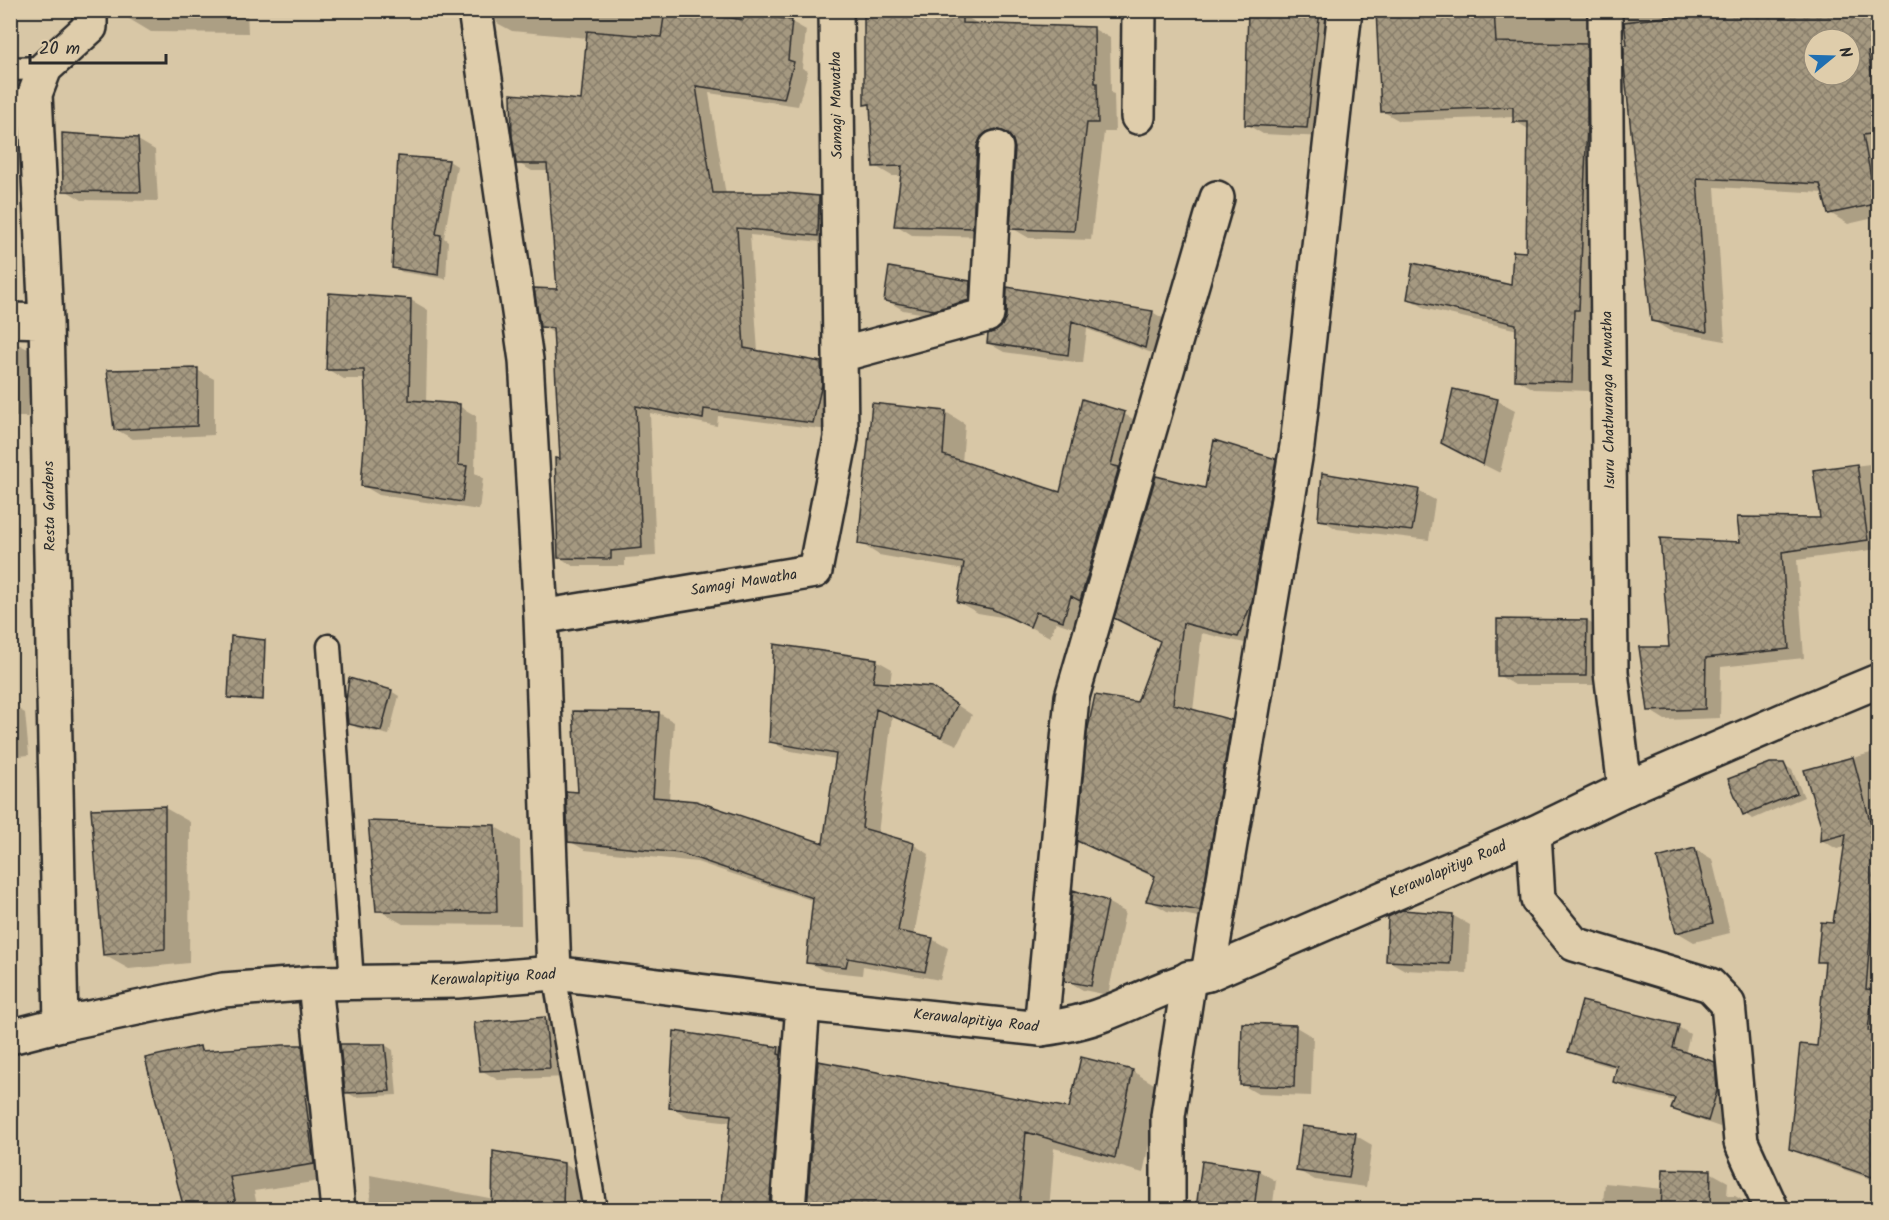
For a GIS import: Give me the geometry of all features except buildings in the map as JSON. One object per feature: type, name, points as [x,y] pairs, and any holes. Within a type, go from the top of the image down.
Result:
[{"type":"street","name":"Resta Gardens","points":[[61,1024],[46,321],[35,94],[45,68],[90,27],[90,10]]},
{"type":"street","points":[[475,10],[526,360],[541,617],[554,973]]},
{"type":"street","name":"Samagi Mawatha","points":[[541,617],[815,571],[841,438],[836,10]]},
{"type":"street","points":[[1138,117],[1139,10]]},
{"type":"street","points":[[1168,1209],[1168,1116],[1198,976],[1297,446],[1345,10]]},
{"type":"street","name":"Isuru Chathuranga Mawatha","points":[[1605,10],[1611,672],[1625,789]]},
{"type":"street","points":[[840,355],[987,315],[996,148]]},
{"type":"street","points":[[1041,1029],[1072,697],[1217,198]]},
{"type":"street","points":[[10,320],[46,321]]},
{"type":"street","name":"Kerawalapitiya Road","points":[[10,1037],[223,990],[315,983],[457,981],[554,973],[803,1004],[1041,1029],[1074,1024],[1198,976],[1534,833],[1625,789],[1878,681]]},
{"type":"street","points":[[1534,833],[1538,900],[1574,944],[1710,985],[1728,1004],[1741,1142],[1772,1209]]},
{"type":"street","points":[[315,983],[338,1209]]},
{"type":"street","points":[[788,1209],[803,1004]]},
{"type":"lane","points":[[10,69],[45,68]]},
{"type":"lane","points":[[329,646],[352,982]]},
{"type":"lane","points":[[554,973],[595,1209]]}]
